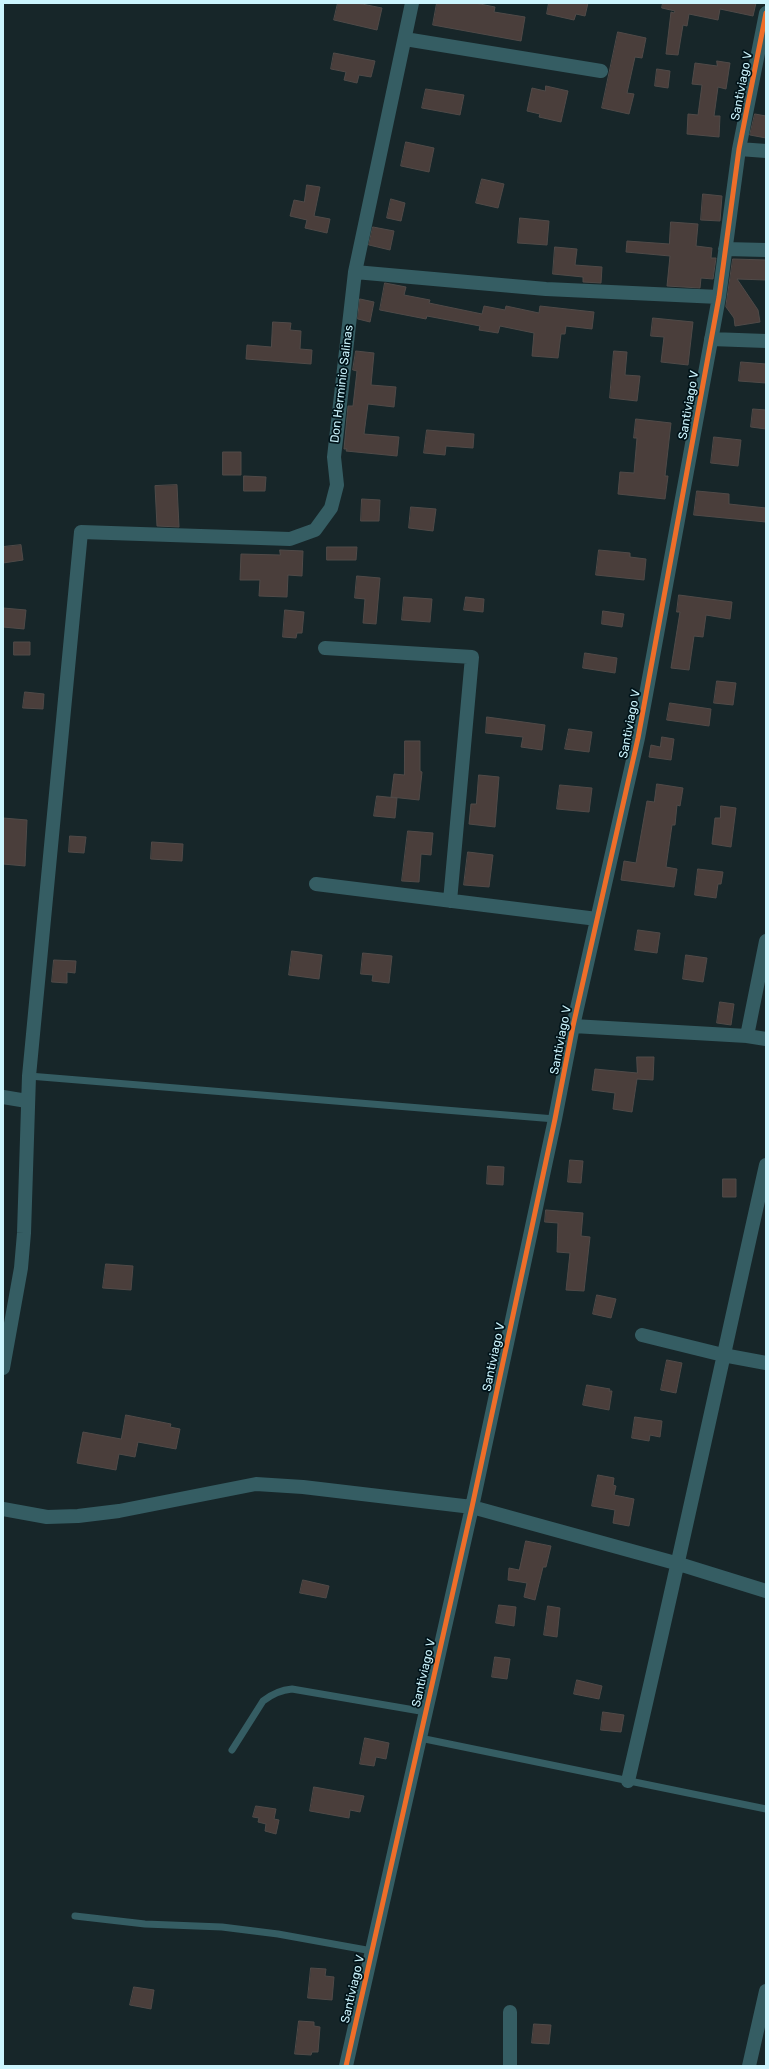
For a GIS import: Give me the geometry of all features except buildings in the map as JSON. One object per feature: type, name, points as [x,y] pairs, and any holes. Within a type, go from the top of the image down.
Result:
[{"type":"street","name":"Don Herminio Salinas","points":[[28,1076],[81,532],[290,539],[315,530],[331,508],[337,485],[334,457],[355,272],[412,3]]},
{"type":"street","name":"Santiviago V","points":[[346,2066],[472,1507],[555,1119],[573,1026],[638,738],[719,297],[739,150],[766,12]]},
{"type":"street","points":[[405,39],[601,71]]},
{"type":"street","points":[[739,150],[766,151]]},
{"type":"street","points":[[725,249],[766,250]]},
{"type":"street","points":[[355,272],[546,289],[719,297]]},
{"type":"street","points":[[711,340],[766,341]]},
{"type":"street","points":[[324,648],[472,657],[450,901]]},
{"type":"street","points":[[316,884],[597,918]]},
{"type":"street","points":[[747,1036],[766,942]]},
{"type":"street","points":[[573,1026],[747,1036],[766,1039]]},
{"type":"street","points":[[3,1368],[16,1304],[24,1240],[28,1076]]},
{"type":"street","points":[[3,1097],[27,1101]]},
{"type":"street","points":[[628,1781],[679,1564],[723,1355],[766,1165]]},
{"type":"street","points":[[642,1335],[723,1355],[766,1363]]},
{"type":"street","points":[[3,1510],[47,1517],[78,1516],[119,1512],[256,1484],[303,1487],[472,1507],[679,1564],[766,1591]]},
{"type":"street","points":[[749,2066],[764,2016],[766,1991]]},
{"type":"street","points":[[510,2012],[510,2066]]},
{"type":"lane","points":[[28,1076],[555,1119]]},
{"type":"lane","points":[[232,1750],[263,1701],[272,1694],[284,1690],[292,1689],[426,1712]]},
{"type":"lane","points":[[420,1738],[766,1809]]},
{"type":"lane","points":[[75,1916],[145,1924],[243,1930],[372,1950]]},
{"type":"cycle path","points":[[346,2066],[472,1507],[555,1119],[573,1026],[638,738],[719,297],[739,149],[766,13]]}]
